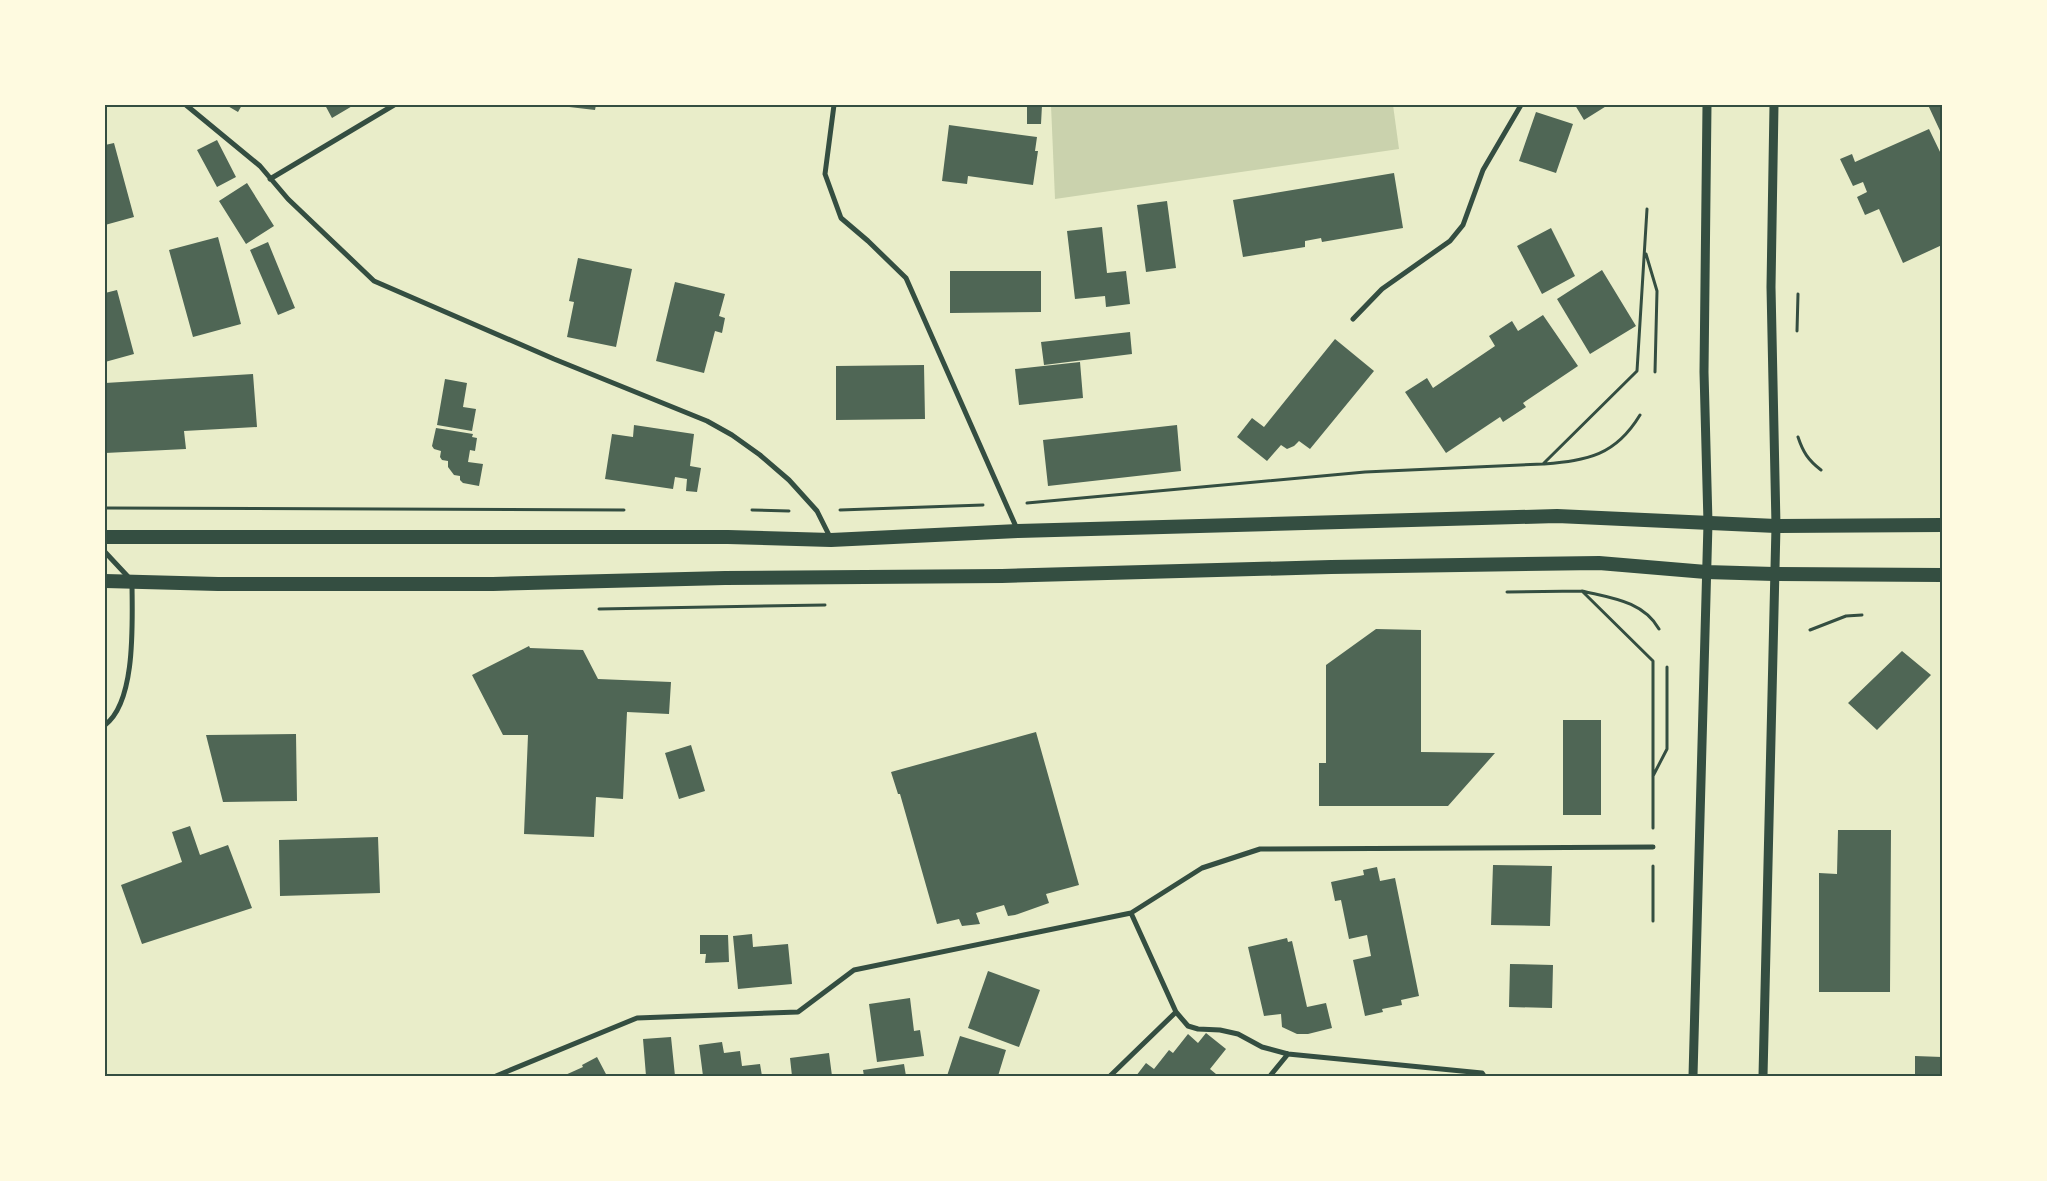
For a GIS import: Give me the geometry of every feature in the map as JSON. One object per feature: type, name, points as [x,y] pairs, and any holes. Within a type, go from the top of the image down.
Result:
[{"type":"highway","points":[[105,537],[728,537],[831,540],[1018,531],[1557,516],[1776,526],[1942,526]]},
{"type":"highway","points":[[105,581],[218,584],[494,584],[725,578],[1002,576],[1341,567],[1598,563],[1706,572],[1942,575]]},
{"type":"street","points":[[186,105],[260,166],[288,199],[374,281],[707,421],[732,435],[760,455],[789,480],[817,511],[831,540]]},
{"type":"street","points":[[270,179],[394,105]]},
{"type":"street","points":[[834,105],[825,174],[841,218],[906,278],[1018,531]]},
{"type":"street","points":[[1353,319],[1382,289],[1450,241],[1462,225],[1483,170],[1521,105]]},
{"type":"street","points":[[1692,1076],[1708,524],[1704,372],[1706,105]]},
{"type":"street","points":[[1763,1076],[1776,526],[1771,287],[1774,105]]},
{"type":"street","points":[[105,552],[132,581],[129,670],[122,700],[105,726]]},
{"type":"street","points":[[496,1076],[637,1018],[798,1012],[854,970],[1131,913],[1202,868],[1260,849],[1652,848]]},
{"type":"street","points":[[1131,913],[1176,1012],[1188,1026],[1238,1034],[1262,1047],[1288,1054],[1482,1073],[1484,1076]]},
{"type":"street","points":[[1110,1076],[1176,1012]]},
{"type":"street","points":[[1270,1076],[1288,1054]]},
{"type":"path","points":[[1543,464],[1637,371],[1647,209]]},
{"type":"path","points":[[1644,251],[1657,291],[1655,372]]},
{"type":"path","points":[[748,510],[817,511],[1007,504],[1365,472],[1580,461],[1604,452],[1620,439],[1640,415]]},
{"type":"path","points":[[1798,430],[1802,451],[1821,470]]},
{"type":"path","points":[[105,508],[631,510]]},
{"type":"path","points":[[1582,591],[1653,661],[1653,921]]},
{"type":"path","points":[[1505,592],[1582,591],[1630,602],[1653,619],[1659,629]]},
{"type":"path","points":[[592,608],[831,604]]},
{"type":"path","points":[[1810,630],[1846,616],[1862,615]]},
{"type":"path","points":[[1653,777],[1667,749],[1666,667]]},
{"type":"green space","points":[[1051,105],[1393,105],[1399,149],[1055,199]]},
{"type":"building","points":[[226,105],[242,105],[238,112]]},
{"type":"building","points":[[325,105],[354,105],[332,118]]},
{"type":"building","points":[[552,105],[596,105],[595,110]]},
{"type":"building","points":[[1027,105],[1042,105],[1041,124],[1027,124]]},
{"type":"building","points":[[1575,105],[1608,105],[1584,120]]},
{"type":"building","points":[[1928,105],[1942,105],[1942,135]]},
{"type":"building","points":[[1536,112],[1573,124],[1556,173],[1519,161]]},
{"type":"building","points":[[949,125],[1037,137],[1035,151],[1038,151],[1033,185],[968,176],[967,184],[942,181]]},
{"type":"building","points":[[1929,129],[1942,156],[1942,245],[1903,263],[1879,209],[1865,215],[1857,197],[1867,192],[1863,182],[1853,186],[1840,159],[1852,154],[1855,162]]},
{"type":"building","points":[[217,140],[236,177],[217,187],[197,150]]},
{"type":"building","points":[[114,143],[134,217],[105,225],[105,145]]},
{"type":"building","points":[[1394,173],[1403,228],[1322,242],[1321,238],[1305,241],[1305,247],[1243,257],[1233,200]]},
{"type":"building","points":[[247,183],[274,226],[246,244],[219,201]]},
{"type":"building","points":[[1167,201],[1176,268],[1146,272],[1137,205]]},
{"type":"building","points":[[1102,227],[1107,273],[1126,271],[1130,304],[1106,307],[1105,296],[1075,299],[1067,231]]},
{"type":"building","points":[[1551,228],[1575,276],[1542,294],[1517,246]]},
{"type":"building","points":[[218,237],[241,324],[193,337],[169,250]]},
{"type":"building","points":[[268,242],[295,308],[278,315],[250,250]]},
{"type":"building","points":[[578,258],[632,269],[616,347],[567,337],[574,302],[569,301]]},
{"type":"building","points":[[1602,270],[1636,326],[1590,354],[1557,299]]},
{"type":"building","points":[[950,271],[1041,271],[1041,312],[950,313]]},
{"type":"building","points":[[675,282],[725,294],[719,316],[725,318],[722,333],[715,331],[704,373],[656,361]]},
{"type":"building","points":[[117,290],[134,354],[105,362],[105,293]]},
{"type":"building","points":[[1543,315],[1578,366],[1523,403],[1526,407],[1503,422],[1500,417],[1446,453],[1405,392],[1427,378],[1433,388],[1495,346],[1489,336],[1512,321],[1518,331]]},
{"type":"building","points":[[1130,332],[1132,354],[1044,365],[1041,342]]},
{"type":"building","points":[[1335,339],[1374,371],[1310,449],[1299,441],[1287,449],[1281,445],[1267,461],[1237,437],[1252,418],[1264,427]]},
{"type":"building","points":[[1080,362],[1083,398],[1019,405],[1015,369]]},
{"type":"building","points":[[924,365],[925,419],[836,420],[836,366]]},
{"type":"building","points":[[253,374],[257,427],[184,431],[186,449],[105,453],[105,383]]},
{"type":"building","points":[[445,379],[467,383],[463,407],[476,409],[472,431],[437,425]]},
{"type":"building","points":[[634,425],[694,434],[690,466],[701,468],[697,492],[686,491],[687,479],[675,477],[673,489],[605,479],[612,434],[633,437]]},
{"type":"building","points":[[1177,425],[1181,471],[1048,486],[1043,440]]},
{"type":"building","points":[[436,428],[473,434],[472,437],[477,438],[475,451],[470,450],[468,462],[483,464],[479,486],[463,483],[460,480],[460,476],[454,475],[448,467],[448,461],[442,460],[440,457],[441,451],[434,449],[432,446]]},
{"type":"building","points":[[1376,629],[1421,630],[1421,752],[1495,753],[1448,806],[1319,806],[1319,763],[1326,763],[1326,665]]},
{"type":"building","points":[[529,646],[530,648],[583,650],[598,679],[671,682],[669,714],[627,712],[623,799],[596,797],[594,837],[524,834],[528,735],[503,735],[472,675]]},
{"type":"building","points":[[1902,651],[1931,675],[1877,730],[1848,703]]},
{"type":"building","points":[[1563,720],[1601,720],[1601,815],[1563,815]]},
{"type":"building","points":[[1036,732],[1079,885],[1046,894],[1049,903],[1015,915],[1008,916],[1004,905],[976,913],[980,924],[962,926],[959,919],[937,924],[900,794],[898,794],[891,772]]},
{"type":"building","points":[[296,734],[297,801],[223,802],[206,735]]},
{"type":"building","points":[[691,745],[705,791],[679,799],[665,753]]},
{"type":"building","points":[[190,826],[200,855],[228,845],[252,908],[142,944],[121,885],[182,862],[172,832]]},
{"type":"building","points":[[1838,830],[1891,830],[1890,992],[1819,992],[1819,873],[1837,874]]},
{"type":"building","points":[[378,837],[380,893],[280,896],[279,840]]},
{"type":"building","points":[[1493,865],[1552,866],[1550,926],[1491,925]]},
{"type":"building","points":[[1377,867],[1380,881],[1395,878],[1419,996],[1401,1000],[1402,1005],[1382,1009],[1383,1012],[1365,1016],[1353,960],[1371,956],[1367,935],[1349,939],[1341,900],[1335,901],[1331,882],[1364,875],[1363,870]]},
{"type":"building","points":[[752,934],[753,947],[788,944],[792,984],[738,989],[733,936]]},
{"type":"building","points":[[700,935],[728,935],[729,962],[705,963],[706,954],[700,954]]},
{"type":"building","points":[[1287,938],[1288,942],[1292,941],[1307,1007],[1326,1003],[1332,1028],[1308,1034],[1297,1034],[1282,1027],[1281,1014],[1264,1016],[1248,947]]},
{"type":"building","points":[[1510,964],[1553,965],[1552,1008],[1509,1007]]},
{"type":"building","points":[[988,971],[1040,990],[1019,1047],[968,1028]]},
{"type":"building","points":[[910,998],[914,1031],[920,1030],[924,1056],[877,1062],[869,1004]]},
{"type":"building","points":[[1206,1033],[1226,1049],[1210,1069],[1216,1074],[1215,1076],[1136,1076],[1146,1063],[1154,1069],[1169,1050],[1173,1053],[1188,1034],[1198,1043]]},
{"type":"building","points":[[960,1036],[1006,1050],[998,1076],[947,1076]]},
{"type":"building","points":[[671,1037],[675,1076],[646,1076],[643,1039]]},
{"type":"building","points":[[722,1042],[724,1053],[740,1051],[742,1066],[760,1064],[762,1076],[703,1076],[699,1045]]},
{"type":"building","points":[[829,1053],[832,1076],[792,1076],[790,1058]]},
{"type":"building","points":[[1915,1056],[1942,1057],[1942,1076],[1915,1076]]},
{"type":"building","points":[[597,1057],[607,1076],[563,1076],[583,1067],[582,1065]]},
{"type":"building","points":[[904,1064],[906,1076],[864,1076],[863,1070]]}]
